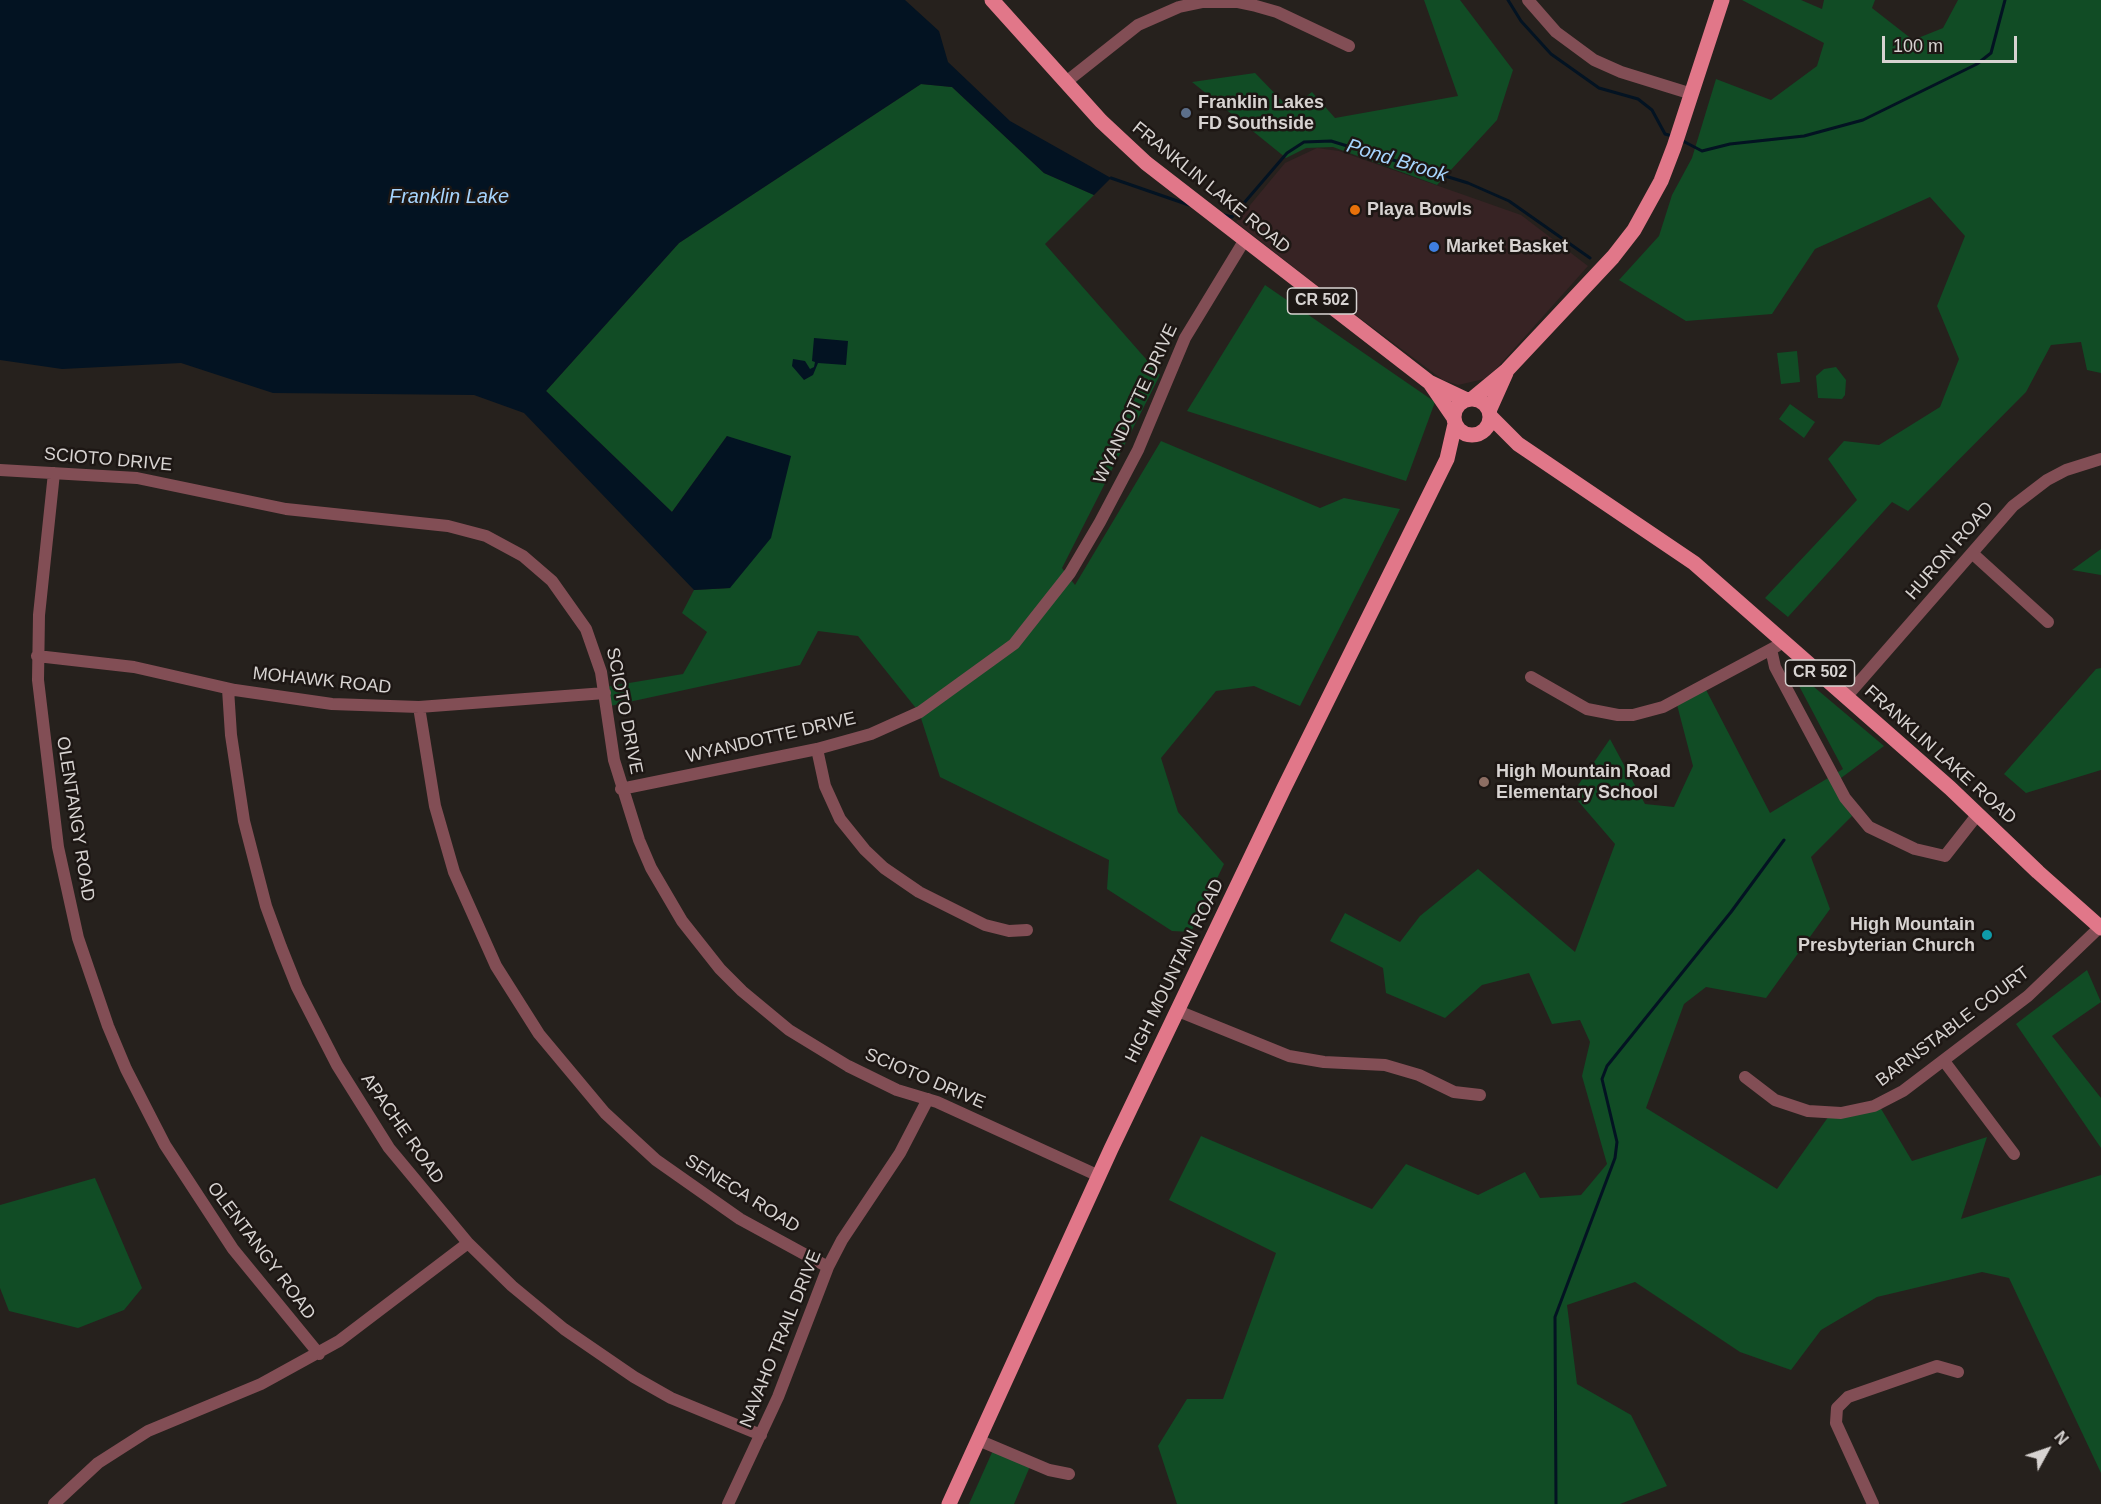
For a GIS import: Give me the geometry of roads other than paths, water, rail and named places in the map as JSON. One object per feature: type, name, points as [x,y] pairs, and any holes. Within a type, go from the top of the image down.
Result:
[{"type":"main road","name":"FRANKLIN LAKE ROAD","points":[[992,0],[1119,140],[1244,242],[1429,382],[1470,399]]},
{"type":"main road","points":[[1455,421],[1458,406],[1507,370],[1624,244],[1647,207],[1681,130],[1722,0]]},
{"type":"main road","points":[[1477,435],[1489,426],[1490,413],[1507,370]]},
{"type":"main road","name":"FRANKLIN LAKE ROAD","points":[[1429,382],[1455,421]]},
{"type":"main road","name":"CR 502","points":[[1470,399],[1484,403],[1490,413]]},
{"type":"main road","name":"FRANKLIN LAKE ROAD","points":[[1490,413],[1518,444],[1684,556],[1777,646],[1847,696],[2100,928]]},
{"type":"main road","name":"CR 502","points":[[1455,421],[1463,433],[1477,435]]},
{"type":"main road","name":"HIGH MOUNTAIN ROAD","points":[[949,1504],[1099,1176],[1284,788],[1447,459],[1455,421]]},
{"type":"main road","name":"FRANKLIN LAKE ROAD","points":[[1477,435],[1518,444]]},
{"type":"main road","name":"HIGH MOUNTAIN ROAD","points":[[1447,459],[1477,435]]},
{"type":"street","points":[[1528,0],[1556,32],[1594,60],[1628,74],[1692,94]]},
{"type":"street","points":[[1066,82],[1138,25],[1179,7],[1203,1],[1237,2],[1256,6],[1349,46]]},
{"type":"street","name":"WYANDOTTE DRIVE","points":[[621,789],[818,749],[871,734],[920,712],[1014,644],[1070,573],[1100,522],[1138,450],[1185,338],[1244,242]]},
{"type":"street","name":"HURON ROAD","points":[[1847,696],[2013,506],[2030,492],[2067,470],[2101,459]]},
{"type":"street","name":"SCIOTO DRIVE","points":[[0,470],[137,478],[286,509],[448,525],[486,536],[506,546],[538,568],[567,599],[594,648],[605,693],[621,789],[639,840],[666,895],[700,946],[742,991],[789,1030],[816,1048],[897,1090],[928,1099],[1099,1176]]},
{"type":"street","name":"OLENTANGY ROAD","points":[[54,473],[39,615],[37,656],[58,847],[78,938],[108,1026],[147,1111],[198,1198],[271,1298],[319,1354]]},
{"type":"street","points":[[1972,553],[2048,622]]},
{"type":"street","points":[[1531,677],[1587,709],[1618,715],[1633,715],[1663,706],[1777,646]]},
{"type":"street","points":[[1777,646],[1775,666],[1845,798],[1869,827],[1915,849],[1945,856],[1978,814]]},
{"type":"street","name":"MOHAWK ROAD","points":[[37,656],[134,667],[228,689],[332,704],[419,707],[605,693]]},
{"type":"street","name":"APACHE ROAD","points":[[228,689],[237,778],[247,832],[266,906],[297,987],[321,1036],[359,1103],[415,1182],[468,1243],[531,1303],[599,1354],[671,1398],[761,1435]]},
{"type":"street","name":"SENECA ROAD","points":[[419,707],[435,806],[454,872],[496,966],[539,1034],[605,1113],[656,1160],[740,1219],[828,1267]]},
{"type":"street","points":[[818,749],[825,786],[840,819],[865,850],[885,868],[920,892],[985,924],[999,930],[1027,930]]},
{"type":"street","name":"BARNSTABLE COURT","points":[[1745,1077],[1758,1090],[1791,1107],[1824,1113],[1841,1113],[1888,1100],[2028,996],[2100,928]]},
{"type":"street","points":[[1178,1011],[1289,1056],[1324,1062],[1385,1065],[1419,1075],[1454,1092],[1480,1095]]},
{"type":"street","points":[[1944,1060],[2014,1154]]},
{"type":"street","name":"NAVAHO TRAIL DRIVE","points":[[728,1504],[761,1435],[828,1267],[900,1153],[928,1099]]},
{"type":"street","points":[[54,1504],[98,1463],[148,1431],[261,1384],[319,1354],[388,1305],[468,1243]]},
{"type":"street","points":[[1872,1504],[1836,1423],[1837,1408],[1848,1396],[1937,1366],[1958,1372]]},
{"type":"street","points":[[978,1440],[1049,1470],[1069,1474]]},
{"type":"water","name":"Franklin Lake","points":[[0,0],[905,0],[939,31],[948,62],[1010,121],[1111,178],[1094,195],[1044,173],[952,87],[921,84],[679,243],[546,391],[672,512],[727,436],[791,456],[771,538],[730,588],[694,590],[524,413],[474,395],[273,393],[181,363],[62,369],[0,360]]},
{"type":"water","points":[[814,338],[848,341],[846,365],[818,363],[813,375],[804,380],[792,366],[793,359],[805,361],[810,369],[814,367],[815,362],[812,361]]},
{"type":"waterway","points":[[1508,0],[1521,21],[1551,54],[1599,88],[1638,99],[1652,110],[1665,134],[1672,136]]},
{"type":"waterway","points":[[1681,140],[1702,151],[1730,144],[1804,136],[1863,120],[1977,64],[1991,53],[2005,0]]},
{"type":"waterway","name":"Pond Brook","points":[[1224,215],[1232,217],[1287,153],[1304,142],[1331,141],[1468,183],[1509,201],[1590,258]]},
{"type":"waterway","name":"Pond Brook","points":[[1111,178],[1189,205]]},
{"type":"waterway","points":[[1556,1504],[1555,1317],[1615,1158],[1617,1142],[1602,1079],[1607,1066],[1731,912],[1784,840]]},
{"type":"place","name":"Franklin Lakes FD Southside","points":[[1186,113]]},
{"type":"place","name":"Playa Bowls","points":[[1355,210]]},
{"type":"place","name":"Market Basket","points":[[1434,247]]},
{"type":"place","name":"High Mountain Road Elementary School","points":[[1484,782]]},
{"type":"place","name":"High Mountain Presbyterian Church","points":[[1987,935]]}]
